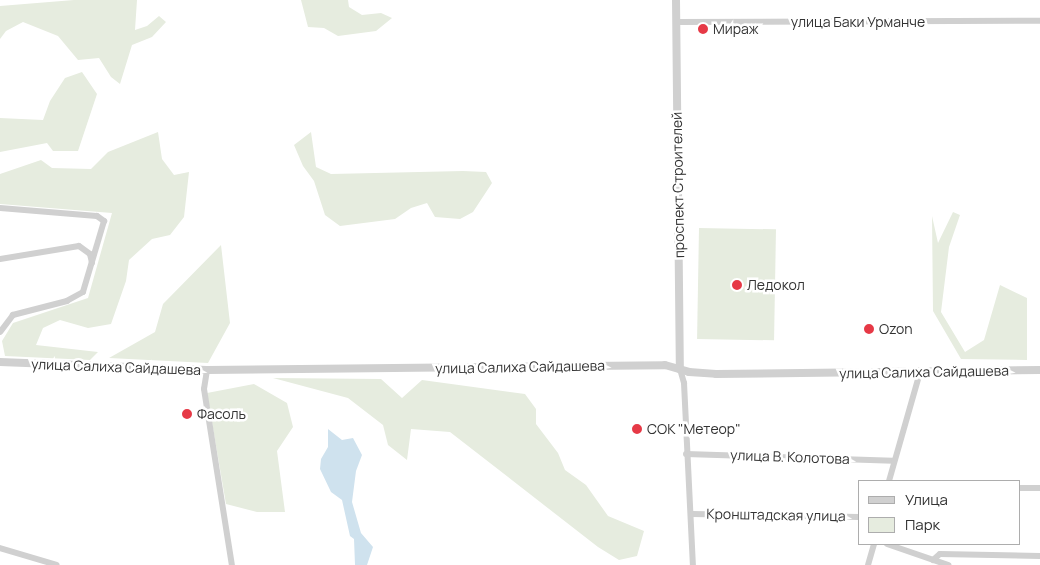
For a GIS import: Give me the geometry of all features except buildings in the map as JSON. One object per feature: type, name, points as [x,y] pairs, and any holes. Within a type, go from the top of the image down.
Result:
[{"type":"street","name":"проспект Строителей","points":[[676,0],[680,369]]},
{"type":"street","name":"улица Баки Урманче","points":[[676,22],[1040,21]]},
{"type":"street","points":[[0,208],[102,218],[104,227],[83,292],[77,297],[13,315],[0,332]]},
{"type":"street","points":[[0,259],[79,246],[90,254],[93,264]]},
{"type":"street","name":"улица Салиха Сайдашева","points":[[0,362],[207,370],[665,365],[716,374],[1040,370]]},
{"type":"street","points":[[680,369],[684,383],[686,454],[692,514],[693,565]]},
{"type":"street","points":[[207,370],[204,389],[232,565]]},
{"type":"street","points":[[889,480],[893,461],[920,372]]},
{"type":"street","name":"улица В. Колотова","points":[[686,454],[893,461]]},
{"type":"street","points":[[1020,488],[1040,488]]},
{"type":"street","name":"Кронштадская улица","points":[[692,514],[858,517]]},
{"type":"street","points":[[868,565],[874,545]]},
{"type":"street","points":[[889,545],[948,565]]},
{"type":"street","points":[[0,548],[57,565]]},
{"type":"street","points":[[933,560],[940,554],[1040,556]]},
{"type":"green space","points":[[74,0],[137,0],[135,30],[147,26],[159,16],[166,22],[152,37],[132,45],[120,84],[111,77],[99,58],[78,60],[58,36],[23,22],[6,31],[0,39],[0,6]]},
{"type":"green space","points":[[301,0],[348,0],[349,7],[362,15],[381,13],[392,18],[376,31],[338,36],[324,28],[308,27]]},
{"type":"green space","points":[[82,72],[97,94],[78,151],[53,151],[47,143],[0,152],[0,118],[43,120],[50,101],[65,78]]},
{"type":"green space","points":[[158,132],[162,159],[174,175],[189,172],[184,217],[170,235],[152,239],[129,260],[126,281],[111,324],[88,328],[60,320],[43,328],[36,345],[98,352],[90,360],[5,356],[2,341],[13,323],[88,298],[112,213],[0,204],[0,174],[41,160],[52,168],[91,169],[108,152]]},
{"type":"green space","points":[[311,132],[316,167],[331,174],[486,172],[492,183],[473,212],[460,219],[435,217],[427,203],[411,208],[395,219],[340,226],[325,215],[314,181],[303,166],[294,145]]},
{"type":"green space","points":[[953,212],[960,215],[949,247],[941,312],[965,352],[984,340],[1000,285],[1027,298],[1027,360],[961,359],[933,311],[932,216],[938,243]]},
{"type":"green space","name":"Ледокол","points":[[699,228],[776,229],[774,340],[697,339]]},
{"type":"green space","points":[[221,245],[230,323],[208,363],[109,358],[155,332],[163,304]]},
{"type":"green space","points":[[273,378],[381,379],[402,398],[422,380],[525,394],[536,409],[536,424],[558,453],[565,470],[586,485],[608,516],[644,531],[637,556],[619,560],[598,547],[450,432],[411,429],[407,460],[388,445],[383,425],[348,398]]},
{"type":"green space","points":[[254,384],[287,403],[293,427],[277,451],[285,512],[257,512],[226,504],[207,393]]},
{"type":"water","points":[[328,429],[342,440],[353,438],[362,455],[356,471],[352,502],[361,533],[373,547],[367,565],[355,565],[354,539],[350,536],[342,500],[331,492],[320,469],[321,459],[328,447]]},
{"type":"place","name":"Мираж","points":[[703,29]]},
{"type":"place","name":"Ледокол","points":[[737,285]]},
{"type":"place","name":"Ozon","points":[[869,329]]},
{"type":"place","name":"Фасоль","points":[[187,414]]},
{"type":"place","name":"СОК \"Метеор\"","points":[[637,429]]}]
